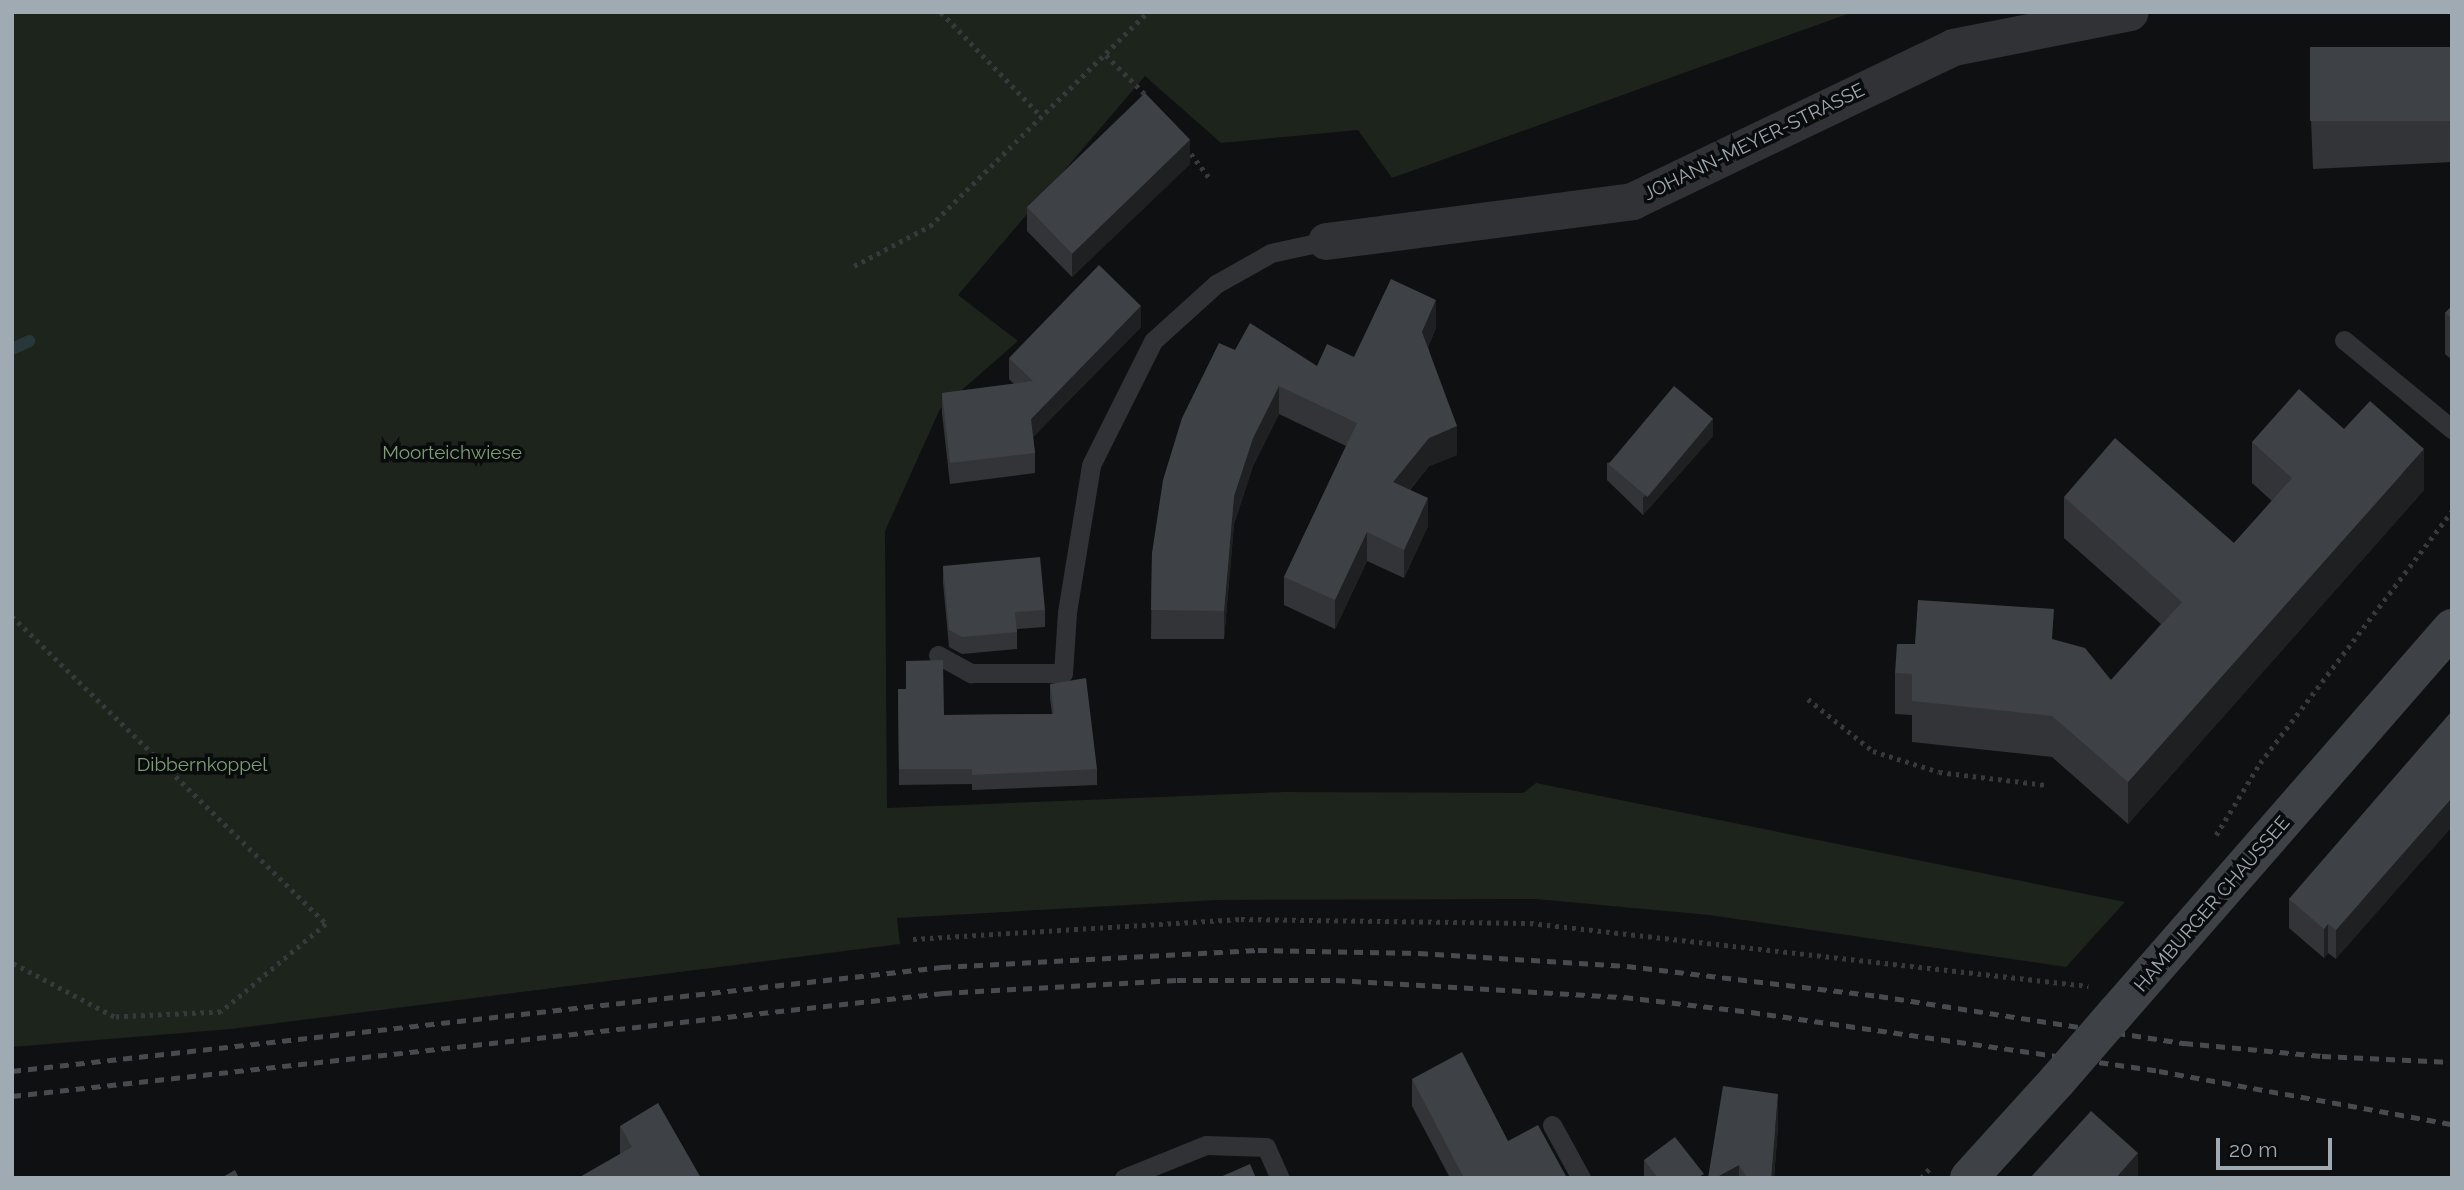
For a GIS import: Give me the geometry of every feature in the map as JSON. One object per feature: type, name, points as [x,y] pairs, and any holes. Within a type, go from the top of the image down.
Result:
[{"type":"main road","name":"HAMBURGER CHAUSSEE","points":[[1969,1178],[2057,1081],[2104,999],[2452,628]]},
{"type":"street","name":"JOHANN-MEYER-STRASSE","points":[[1326,241],[1632,201],[1953,47],[2130,12]]},
{"type":"lane","points":[[939,655],[971,673],[1063,673],[1067,612],[1091,465],[1153,341],[1216,284],[1271,253],[1326,241]]},
{"type":"lane","points":[[2344,340],[2452,429]]},
{"type":"lane","points":[[1552,1125],[1581,1178]]},
{"type":"lane","points":[[1124,1178],[1206,1145],[1266,1146],[1280,1178]]},
{"type":"path","points":[[941,12],[1039,114]]},
{"type":"path","points":[[854,266],[930,226],[1039,114],[1106,55],[1148,12]]},
{"type":"path","points":[[1106,55],[1155,107]]},
{"type":"path","points":[[1179,138],[1211,180]]},
{"type":"path","points":[[2212,842],[2260,763],[2452,511]]},
{"type":"path","points":[[12,616],[326,924],[221,1012],[114,1017],[12,963]]},
{"type":"path","points":[[1808,699],[1872,751],[1940,772],[2046,785]]},
{"type":"path","points":[[913,939],[1241,919],[1530,923],[2104,999]]},
{"type":"green space","name":"Moorteichwiese","points":[[12,12],[1853,12],[1392,178],[1358,130],[1221,143],[1145,76],[958,295],[1018,341],[940,409],[885,531],[887,808],[1285,792],[1523,793],[1536,783],[2125,902],[2066,967],[1709,915],[1536,899],[1217,900],[897,918],[900,944],[231,1029],[12,1047]]},
{"type":"building","points":[[2310,47],[2452,47],[2452,121],[2310,121]]},
{"type":"building","points":[[1145,93],[1190,140],[1072,254],[1027,207]]},
{"type":"building","points":[[1099,265],[1141,306],[1031,419],[1035,453],[950,463],[942,393],[1033,381],[1009,358]]},
{"type":"building","points":[[1391,279],[1436,300],[1422,332],[1457,426],[1429,438],[1393,482],[1428,498],[1404,550],[1367,532],[1335,600],[1284,577],[1357,423],[1279,386],[1253,438],[1234,496],[1224,611],[1151,610],[1152,553],[1163,480],[1182,418],[1219,343],[1235,350],[1250,323],[1317,366],[1327,344],[1354,357]]},
{"type":"building","points":[[2452,306],[2452,319],[2445,313]]},
{"type":"building","points":[[1674,386],[1713,419],[1648,497],[1608,464]]},
{"type":"building","points":[[2299,389],[2344,429],[2370,401],[2424,449],[2128,782],[2052,716],[1912,701],[1912,674],[1895,673],[1897,644],[1915,644],[1918,600],[2054,609],[2052,639],[2085,648],[2111,680],[2182,602],[2064,497],[2115,438],[2234,543],[2292,478],[2252,442]]},
{"type":"building","points":[[1040,557],[1045,610],[1015,612],[1017,632],[962,637],[949,630],[943,566]]},
{"type":"building","points":[[943,660],[944,715],[1054,714],[1050,684],[1086,678],[1097,769],[972,775],[972,769],[899,769],[898,689],[906,689],[906,661]]},
{"type":"building","points":[[2452,711],[2452,798],[2336,930],[2328,924],[2324,929],[2289,899]]},
{"type":"building","points":[[1462,1052],[1508,1141],[1538,1125],[1567,1178],[1464,1178],[1412,1079]]},
{"type":"building","points":[[1723,1086],[1778,1094],[1771,1178],[1747,1178],[1739,1165],[1715,1178],[1708,1178]]},
{"type":"building","points":[[658,1103],[701,1178],[578,1178],[632,1147],[620,1126]]},
{"type":"building","points":[[2091,1111],[2138,1153],[2116,1178],[2030,1178]]},
{"type":"building","points":[[1675,1137],[1704,1174],[1697,1178],[1658,1178],[1644,1160]]},
{"type":"building","points":[[1250,1164],[1256,1178],[1218,1178]]},
{"type":"building","points":[[235,1170],[239,1178],[221,1178]]},
{"type":"waterway","points":[[12,349],[29,341]]},
{"type":"railway","points":[[12,1071],[942,967],[1258,950],[1419,953],[1627,966],[1879,996],[2184,1043],[2322,1056],[2452,1062]]},
{"type":"railway","points":[[12,1096],[943,993],[1177,980],[1336,980],[1624,997],[1751,1012],[2159,1071],[2452,1124]]},
{"type":"park label","name":"Dibbernkoppel","points":[[202,765]]}]
